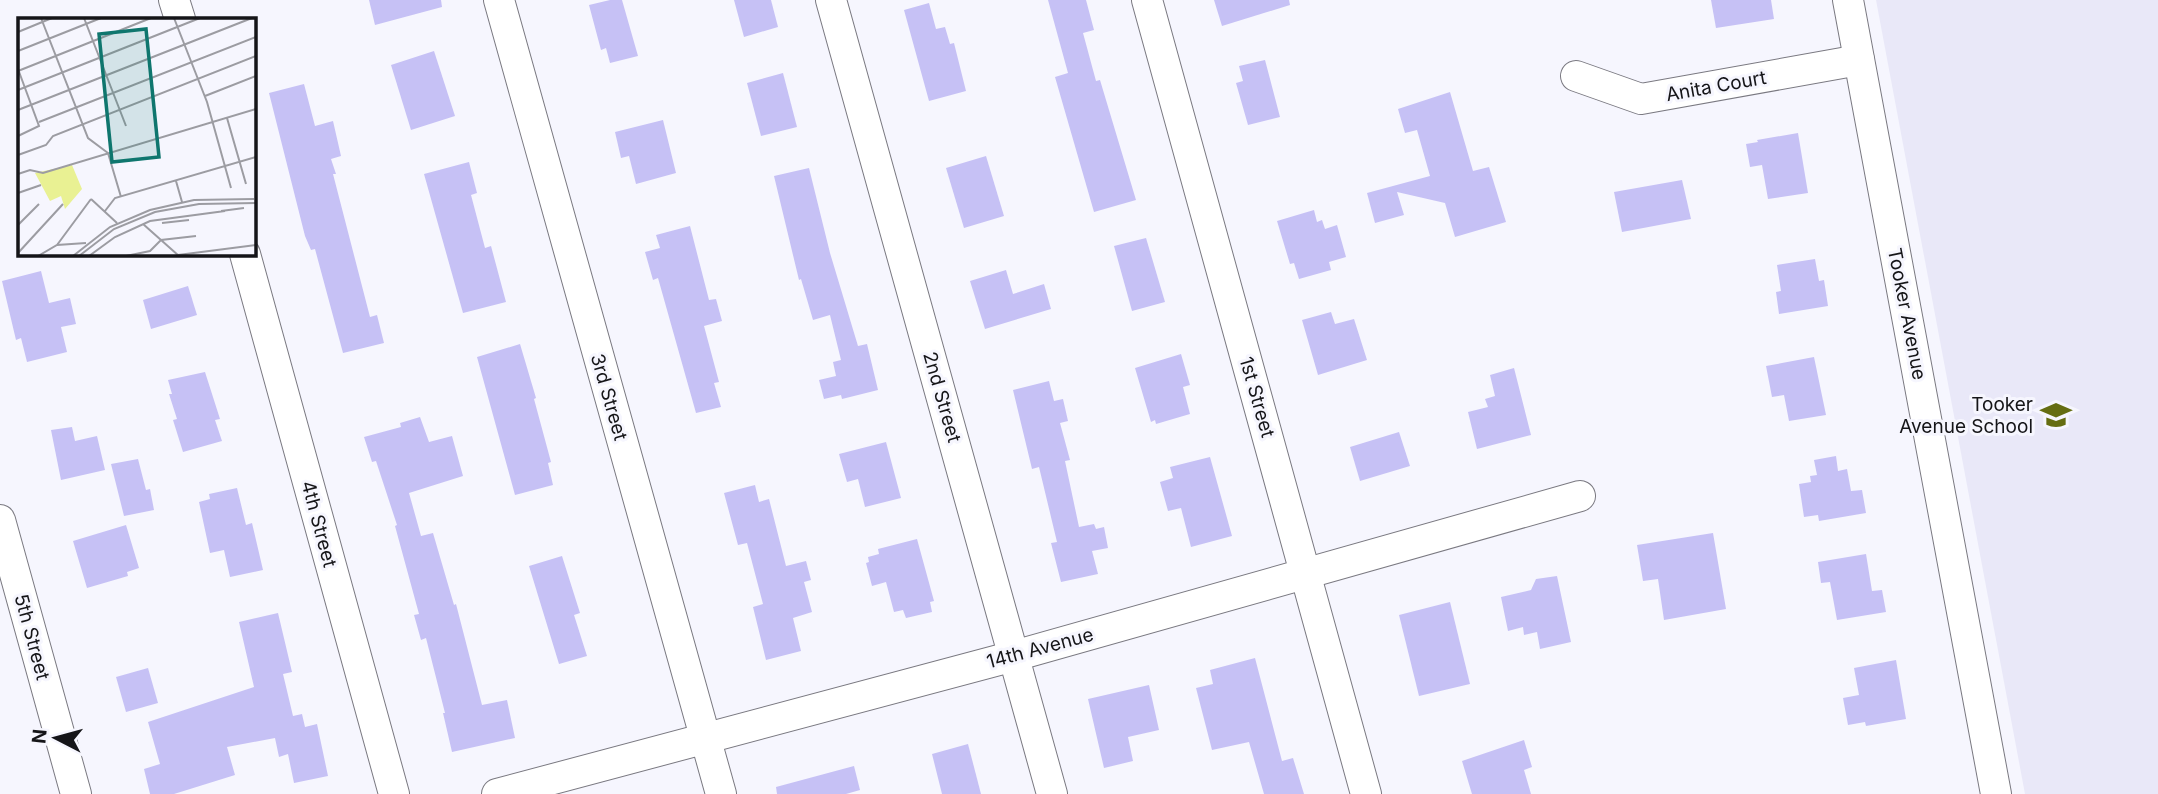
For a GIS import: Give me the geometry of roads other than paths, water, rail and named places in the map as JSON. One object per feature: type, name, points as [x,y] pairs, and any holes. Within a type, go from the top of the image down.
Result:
[{"type":"street","points":[[174,0],[180,18]]},
{"type":"street","name":"3rd Street","points":[[499,0],[720,794]]},
{"type":"street","name":"2nd Street","points":[[831,0],[1052,794]]},
{"type":"street","name":"1st Street","points":[[1147,0],[1366,794]]},
{"type":"street","name":"Tooker Avenue","points":[[1848,0],[1996,794]]},
{"type":"street","name":"Anita Court","points":[[1576,76],[1641,99],[1859,60]]},
{"type":"street","name":"4th Street","points":[[246,256],[394,794]]},
{"type":"street","name":"14th Avenue","points":[[498,794],[1014,656],[1580,496]]},
{"type":"street","name":"5th Street","points":[[0,520],[76,794]]},
{"type":"place","name":"Tooker Avenue School","points":[[2056,415]]}]
